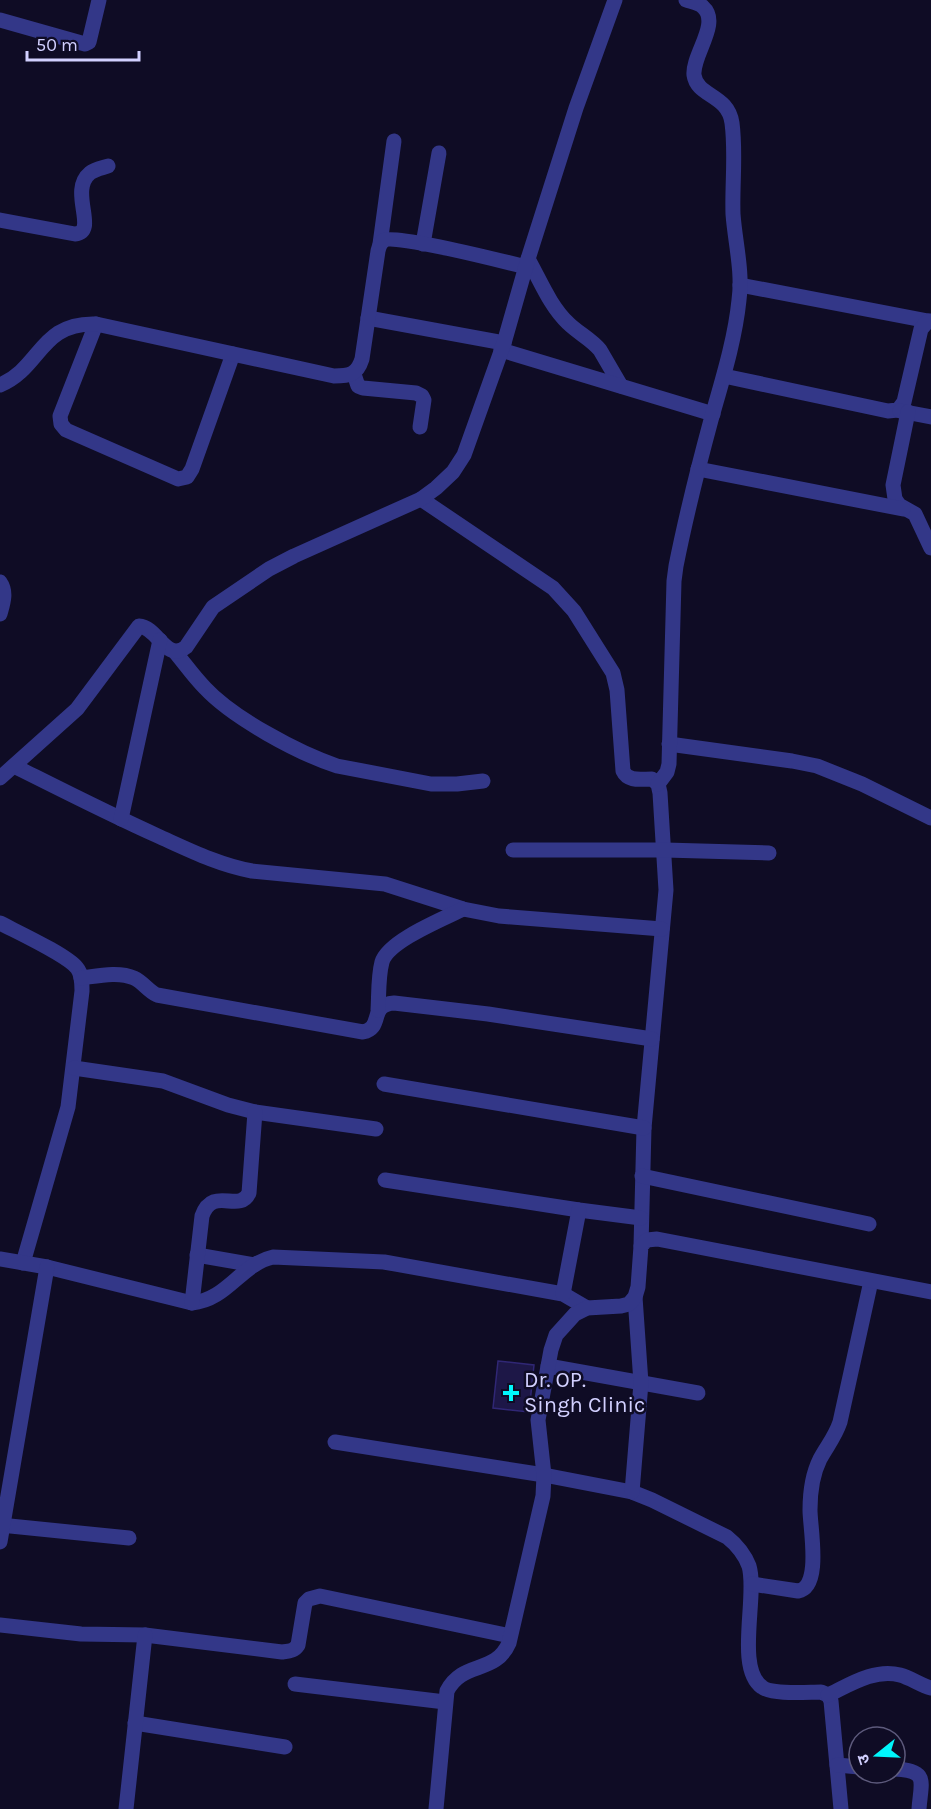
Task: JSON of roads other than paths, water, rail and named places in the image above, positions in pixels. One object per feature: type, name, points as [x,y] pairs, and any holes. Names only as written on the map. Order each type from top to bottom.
[{"type":"street","points":[[0,20],[85,44],[92,36],[99,0]]},
{"type":"street","points":[[0,778],[77,709],[139,626],[145,626],[150,630],[169,650],[181,651],[213,607],[269,569],[421,499],[453,472],[464,455],[502,346],[576,108],[615,0]]},
{"type":"street","points":[[632,1492],[641,1383],[635,1297],[641,1246],[644,1128],[666,890],[665,850],[658,784],[667,772],[674,581],[677,558],[698,469],[724,376],[738,310],[740,285],[733,217],[732,125],[728,109],[723,103],[702,90],[696,82],[695,65],[710,23],[708,13],[702,6],[686,0]]},
{"type":"street","points":[[0,385],[22,371],[44,344],[55,335],[76,325],[96,324],[334,376],[354,374],[362,359],[394,141]]},
{"type":"street","points":[[423,244],[439,153]]},
{"type":"street","points":[[0,220],[81,234],[85,224],[81,187],[90,173],[108,166]]},
{"type":"street","points":[[380,244],[392,238],[527,263],[559,313],[576,331],[600,350],[621,386]]},
{"type":"street","points":[[740,285],[929,321]]},
{"type":"street","points":[[368,318],[502,346],[713,414]]},
{"type":"street","points":[[903,509],[895,499],[893,485],[904,402],[921,329],[929,321]]},
{"type":"street","points":[[96,324],[60,416],[61,424],[66,430],[178,479],[187,477],[192,469],[233,354]]},
{"type":"street","points":[[354,374],[358,386],[363,388],[416,393],[422,396],[424,400],[420,427]]},
{"type":"street","points":[[724,376],[888,411],[903,411],[931,417]]},
{"type":"street","points":[[698,469],[903,509],[915,514],[931,548]]},
{"type":"street","points":[[421,499],[553,588],[574,610],[613,673],[617,690],[625,776],[632,779],[652,779],[658,784]]},
{"type":"street","points":[[0,582],[4,595],[0,614]]},
{"type":"street","points":[[121,819],[160,640]]},
{"type":"street","points":[[175,652],[204,687],[226,707],[275,737],[322,761],[431,784],[483,781]]},
{"type":"street","points":[[669,744],[817,766],[862,784],[931,818]]},
{"type":"street","points":[[14,766],[121,819],[215,862],[234,868],[386,884],[463,909],[499,916],[662,929]]},
{"type":"street","points":[[513,850],[769,853]]},
{"type":"street","points":[[81,978],[125,975],[133,977],[150,992],[157,994],[363,1032],[369,1031],[373,1028],[378,1010],[382,963],[386,953],[399,942],[463,909]]},
{"type":"street","points":[[0,923],[78,968],[82,991],[74,1068],[64,1124],[23,1263]]},
{"type":"street","points":[[378,1010],[388,1004],[429,1007],[652,1039]]},
{"type":"street","points":[[74,1068],[163,1081],[228,1106],[255,1112],[376,1129]]},
{"type":"street","points":[[384,1084],[644,1128]]},
{"type":"street","points":[[192,1303],[204,1208],[218,1200],[241,1201],[246,1199],[249,1193],[255,1112]]},
{"type":"street","points":[[642,1176],[868,1224]]},
{"type":"street","points":[[386,1180],[641,1218]]},
{"type":"street","points":[[563,1294],[579,1210]]},
{"type":"street","points":[[641,1246],[647,1240],[657,1239],[931,1292]]},
{"type":"street","points":[[197,1255],[254,1265]]},
{"type":"street","points":[[0,1259],[47,1267],[192,1303],[204,1302],[217,1296],[254,1265],[273,1257],[384,1262],[563,1294],[587,1308]]},
{"type":"street","points":[[0,1542],[47,1267]]},
{"type":"street","points":[[752,1584],[798,1591],[808,1586],[813,1562],[810,1511],[813,1480],[820,1458],[834,1439],[840,1422],[871,1281]]},
{"type":"street","points":[[436,1809],[447,1691],[460,1674],[496,1661],[504,1654],[510,1636],[543,1496],[544,1475],[538,1420],[556,1335],[575,1314],[587,1308],[621,1306],[629,1304],[635,1297]]},
{"type":"street","points":[[548,1366],[698,1393]]},
{"type":"street","points":[[335,1442],[544,1475],[632,1492],[727,1537],[737,1545],[750,1568],[752,1584],[748,1642],[756,1681],[763,1688],[772,1691],[821,1692],[828,1695],[831,1701],[841,1809]]},
{"type":"street","points":[[1,1526],[129,1538]]},
{"type":"street","points":[[0,1625],[81,1634],[145,1635],[290,1652],[298,1645],[305,1603],[309,1599],[320,1596],[510,1636]]},
{"type":"street","points":[[126,1809],[145,1635]]},
{"type":"street","points":[[828,1695],[867,1677],[889,1673],[900,1675],[931,1688]]},
{"type":"street","points":[[295,1684],[445,1702]]},
{"type":"street","points":[[135,1723],[285,1747]]},
{"type":"street","points":[[837,1765],[847,1766]]},
{"type":"street","points":[[907,1771],[916,1772],[921,1782],[919,1809]]},
{"type":"place","name":"Dr. OP. Singh Clinic","points":[[511,1393]]}]
